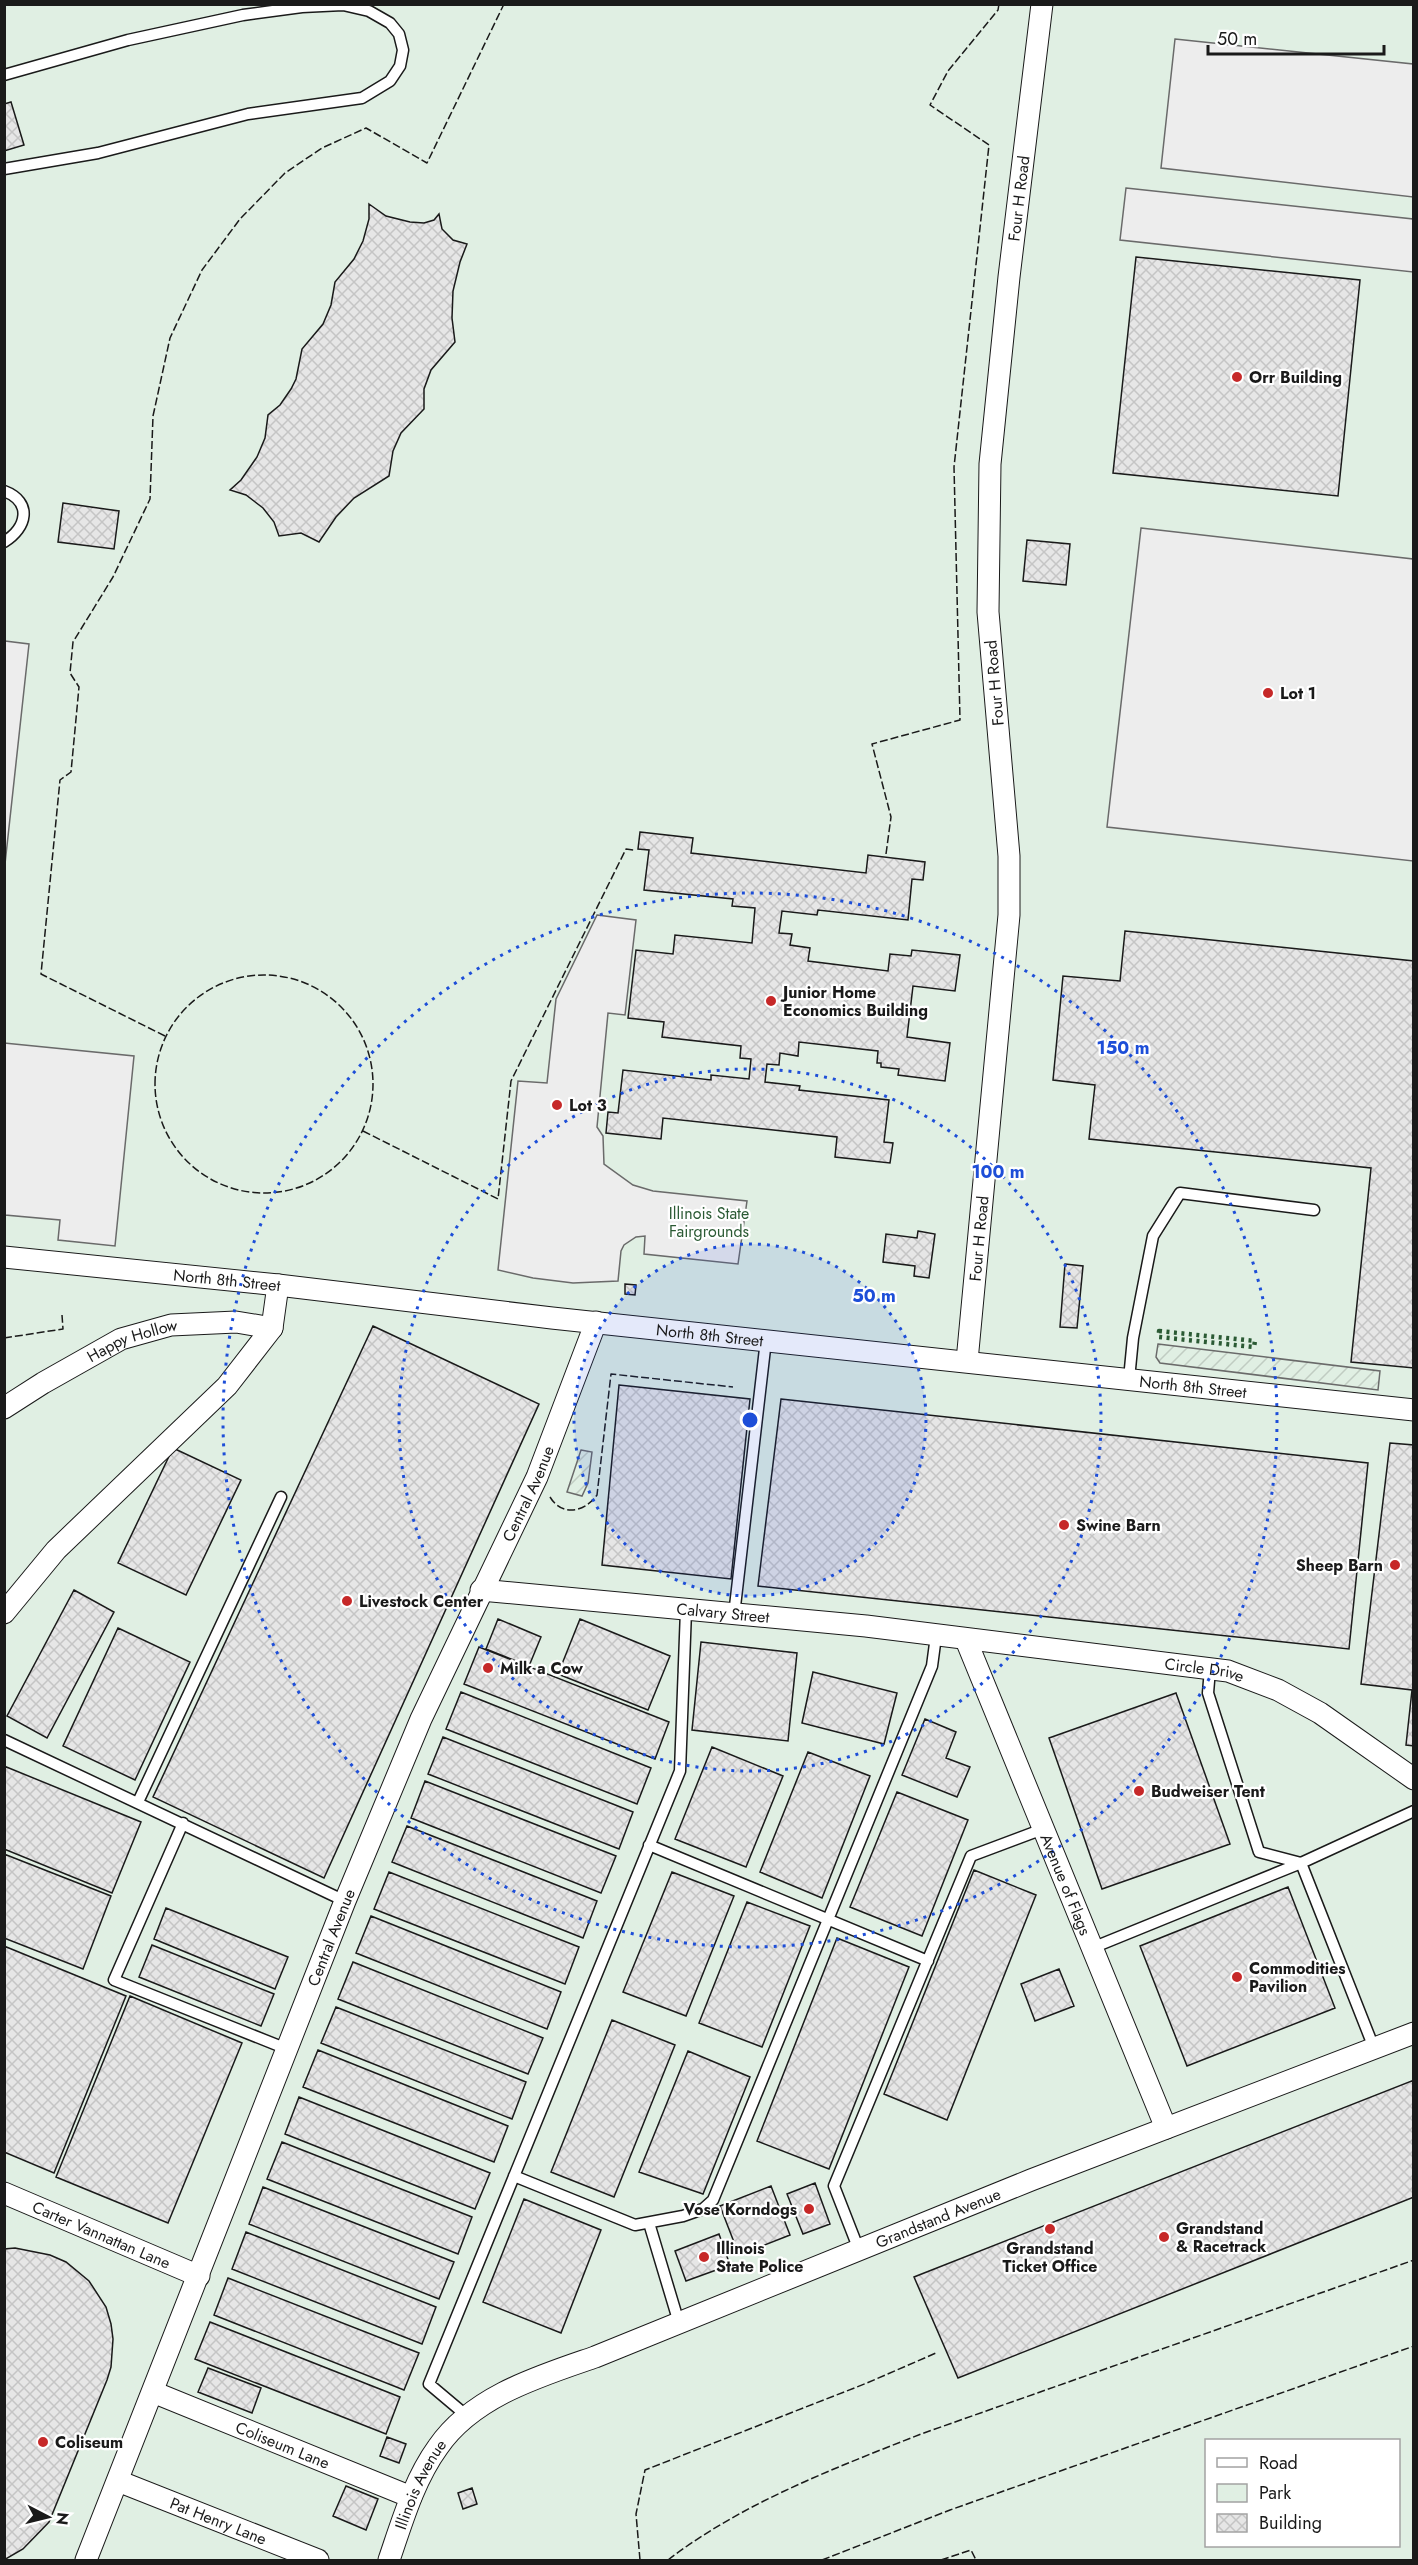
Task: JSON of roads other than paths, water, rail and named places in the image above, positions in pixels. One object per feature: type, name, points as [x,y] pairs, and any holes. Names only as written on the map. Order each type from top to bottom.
[{"type":"street","name":"Four H Road","points":[[967,1361],[990,1097],[1008,942],[1009,904],[1009,856],[988,612],[990,464],[1009,277],[1042,4]]},
{"type":"street","name":"North 8th Street","points":[[4,1257],[1413,1410]]},
{"type":"street","points":[[4,1613],[56,1550],[227,1386],[272,1328],[278,1285]]},
{"type":"street","name":"Happy Hollow","points":[[4,1408],[121,1339],[171,1325],[236,1322],[272,1328]]},
{"type":"street","name":"Central Avenue","points":[[86,2560],[345,1901],[420,1719],[537,1477],[596,1322]]},
{"type":"street","name":"Calvary Street","points":[[481,1590],[866,1626],[966,1640]]},
{"type":"street","name":"Circle Drive","points":[[966,1640],[1228,1671],[1278,1690],[1320,1713],[1413,1779]]},
{"type":"street","name":"Avenue of Flags","points":[[966,1640],[1166,2128]]},
{"type":"street","name":"Grandstand Avenue","points":[[467,2416],[502,2394],[540,2376],[595,2357],[1166,2128],[1413,2032]]},
{"type":"street","name":"Carter Vannattan Lane","points":[[4,2193],[198,2276]]},
{"type":"street","name":"Coliseum Lane","points":[[153,2392],[411,2497]]},
{"type":"street","name":"Illinois Avenue","points":[[389,2560],[411,2497],[438,2446],[467,2416]]},
{"type":"street","name":"Pat Henry Lane","points":[[118,2481],[318,2560]]},
{"type":"lane","points":[[4,75],[128,40],[243,15],[343,5],[369,11],[390,23],[399,34],[403,50],[400,66],[390,81],[362,98],[248,114],[98,153],[4,169]]},
{"type":"lane","points":[[4,491],[17,497],[24,506],[24,519],[16,532],[4,542]]},
{"type":"lane","points":[[1129,1379],[1133,1338],[1153,1236],[1180,1193],[1314,1210]]},
{"type":"lane","points":[[734,1615],[766,1340]]},
{"type":"lane","points":[[138,1802],[281,1497]]},
{"type":"lane","points":[[467,2416],[429,2384],[680,1771],[686,1610]]},
{"type":"lane","points":[[514,2176],[635,2225],[683,2216],[703,2209],[712,2200],[932,1666],[936,1636]]},
{"type":"lane","points":[[1210,1669],[1208,1693],[1259,1852],[1301,1863]]},
{"type":"lane","points":[[4,1740],[345,1901]]},
{"type":"lane","points":[[1092,1948],[1301,1863],[1413,1811]]},
{"type":"lane","points":[[183,1823],[114,1980],[286,2049]]},
{"type":"lane","points":[[859,2250],[834,2186],[971,1856],[1043,1829]]},
{"type":"lane","points":[[649,1845],[927,1961]]},
{"type":"lane","points":[[1301,1863],[1374,2048]]},
{"type":"lane","points":[[649,2223],[679,2323]]},
{"type":"place","name":"Orr Building","points":[[1237,377]]},
{"type":"place","name":"Lot 1","points":[[1268,693]]},
{"type":"place","name":"Junior Home Economics Building","points":[[771,1001]]},
{"type":"place","name":"Lot 3","points":[[557,1105]]},
{"type":"place","name":"Swine Barn","points":[[1064,1525]]},
{"type":"place","name":"Sheep Barn","points":[[1395,1565]]},
{"type":"place","name":"Livestock Center","points":[[347,1601]]},
{"type":"place","name":"Milk a Cow","points":[[488,1668]]},
{"type":"place","name":"Budweiser Tent","points":[[1139,1791]]},
{"type":"place","name":"Commodities Pavilion","points":[[1237,1977]]},
{"type":"place","name":"Vose Korndogs","points":[[809,2209]]},
{"type":"place","name":"Grandstand Ticket Office","points":[[1050,2229]]},
{"type":"place","name":"Grandstand & Racetrack","points":[[1164,2237]]},
{"type":"place","name":"Illinois State Police","points":[[704,2257]]},
{"type":"place","name":"Coliseum","points":[[43,2442]]},
{"type":"park label","name":"Illinois State Fairgrounds","points":[[709,1222]]}]
